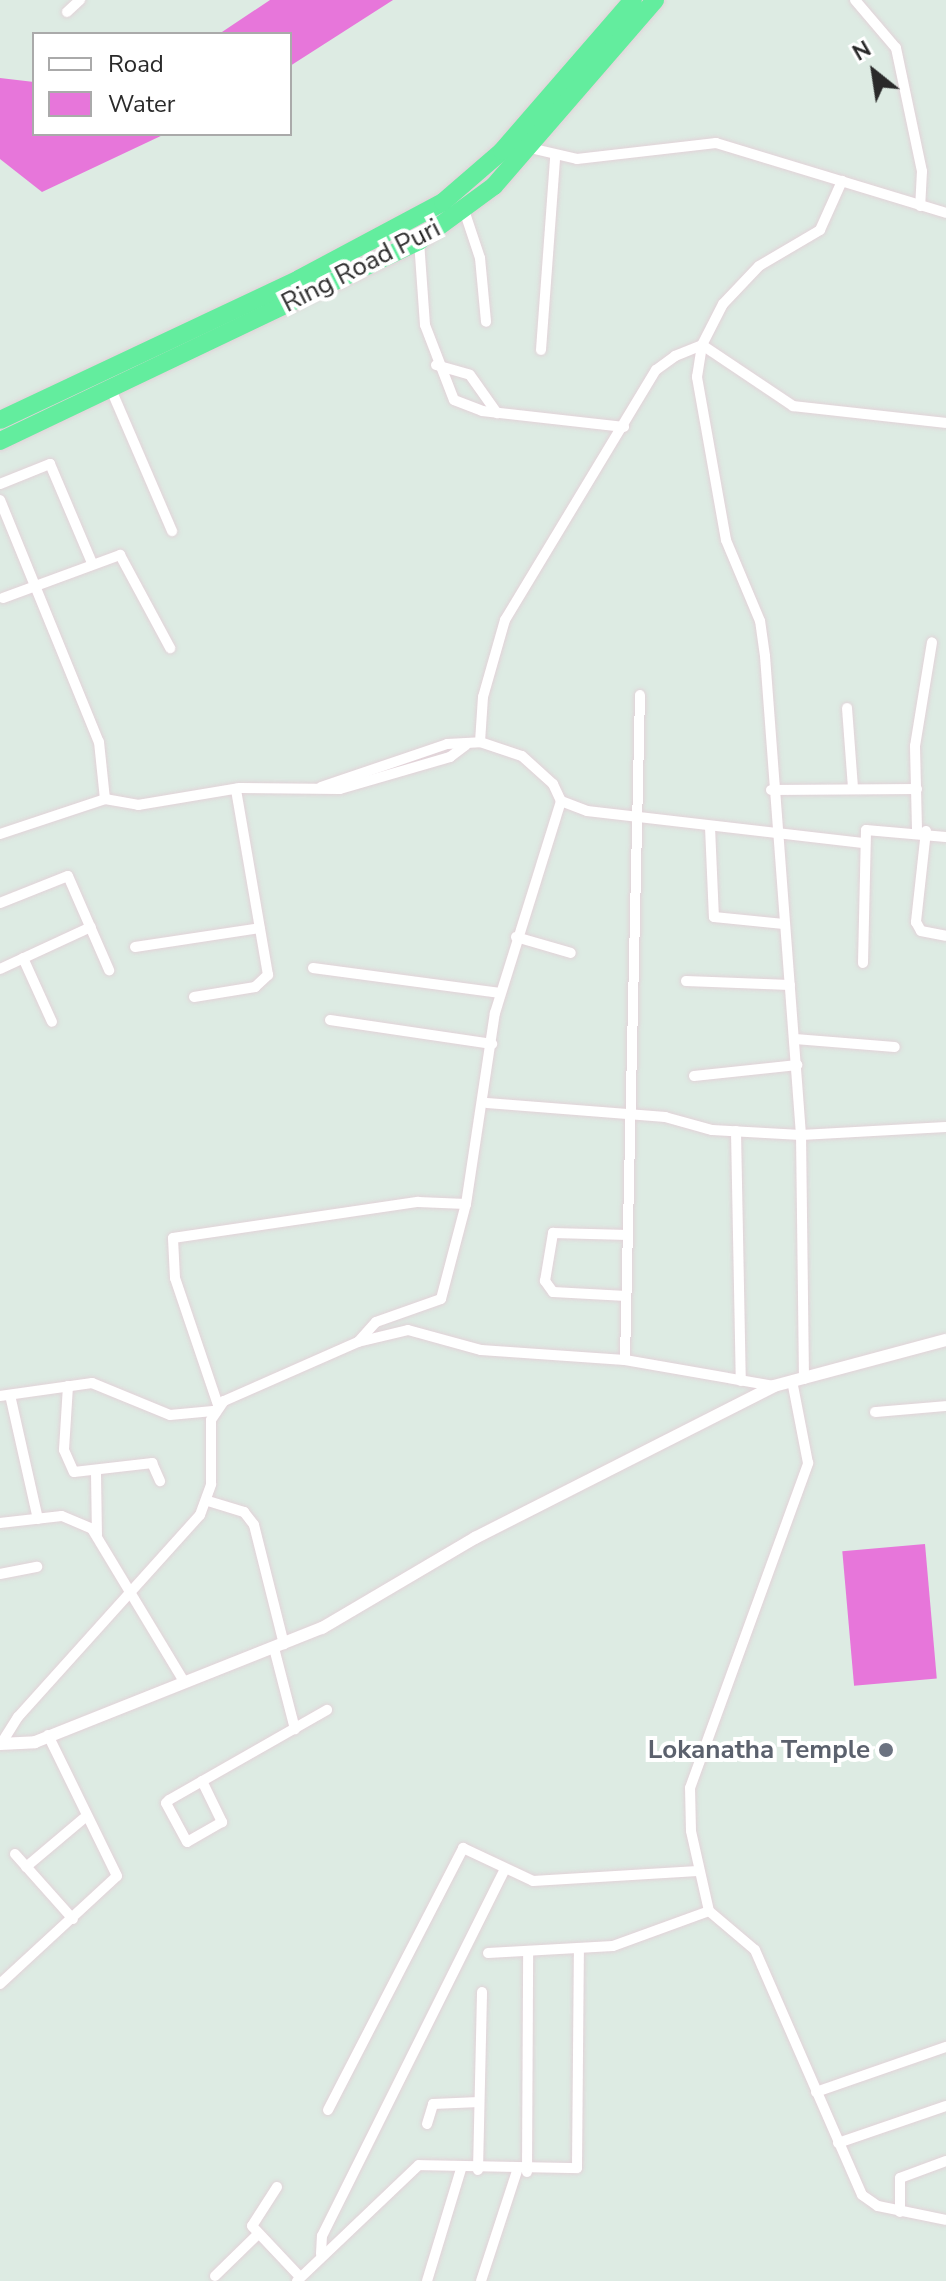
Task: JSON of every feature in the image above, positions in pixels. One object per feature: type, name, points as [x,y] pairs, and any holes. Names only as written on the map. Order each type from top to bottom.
[{"type":"highway","name":"Ring Road Puri","points":[[0,420],[299,279],[443,202],[513,140],[633,0]]},
{"type":"highway","name":"Ring Road Puri","points":[[0,441],[419,241],[464,210],[530,148],[655,0]]},
{"type":"street","points":[[67,12],[80,0]]},
{"type":"street","points":[[855,0],[896,48],[922,171],[920,206]]},
{"type":"street","points":[[530,148],[555,158],[716,143],[946,213]]},
{"type":"street","points":[[541,350],[555,158]]},
{"type":"street","points":[[842,181],[831,217],[742,280],[702,345],[697,377],[722,523],[760,621],[771,790],[801,1135],[798,1380],[808,1463],[690,1788],[698,1871],[709,1911],[755,1950],[838,2143],[868,2202],[900,2212],[946,2220]]},
{"type":"street","points":[[464,210],[480,258],[486,322]]},
{"type":"street","points":[[419,241],[423,313],[436,365],[454,400],[497,413],[624,427]]},
{"type":"street","points":[[702,345],[793,406],[946,423]]},
{"type":"street","points":[[480,742],[483,697],[505,620],[656,370],[702,345]]},
{"type":"street","points":[[436,365],[470,375],[497,413]]},
{"type":"street","points":[[110,387],[172,531]]},
{"type":"street","points":[[0,484],[50,464],[92,563]]},
{"type":"street","points":[[0,500],[99,742],[105,799]]},
{"type":"street","points":[[3,598],[92,563],[125,559],[170,648]]},
{"type":"street","points":[[932,642],[915,746],[921,830],[916,922],[921,931],[946,936]]},
{"type":"street","points":[[625,1360],[640,695]]},
{"type":"street","points":[[847,708],[853,787]]},
{"type":"street","points":[[0,834],[105,799],[138,805],[236,789],[340,789],[450,757],[466,745],[480,742],[522,756],[561,801],[637,820],[775,831],[865,843]]},
{"type":"street","points":[[771,790],[853,787],[917,789]]},
{"type":"street","points":[[194,997],[266,981],[236,789]]},
{"type":"street","points":[[358,1342],[376,1322],[441,1299],[466,1204],[487,1103],[500,993],[516,937],[548,860],[561,801]]},
{"type":"street","points":[[710,827],[714,917],[784,924]]},
{"type":"street","points":[[863,963],[865,843],[869,827],[921,830],[946,837]]},
{"type":"street","points":[[0,903],[68,876],[109,970]]},
{"type":"street","points":[[0,969],[91,927]]},
{"type":"street","points":[[135,947],[260,928]]},
{"type":"street","points":[[516,937],[571,953]]},
{"type":"street","points":[[23,958],[52,1022]]},
{"type":"street","points":[[313,968],[500,993]]},
{"type":"street","points":[[686,981],[790,985]]},
{"type":"street","points":[[330,1020],[492,1044]]},
{"type":"street","points":[[795,1039],[895,1047]]},
{"type":"street","points":[[694,1076],[797,1065]]},
{"type":"street","points":[[487,1103],[736,1131],[801,1135],[946,1127]]},
{"type":"street","points":[[736,1131],[741,1381]]},
{"type":"street","points":[[1,1744],[18,1717],[133,1593],[208,1501],[216,1408],[173,1272],[177,1234],[418,1202],[466,1204]]},
{"type":"street","points":[[626,1296],[553,1292],[545,1281],[553,1233],[628,1235]]},
{"type":"street","points":[[38,1519],[5,1396],[68,1386],[106,1385],[170,1415],[216,1408],[358,1342],[408,1330],[481,1350],[625,1360],[774,1386]]},
{"type":"street","points":[[1,1744],[48,1735],[183,1680],[279,1646],[774,1386],[946,1340]]},
{"type":"street","points":[[68,1386],[64,1450],[74,1472],[96,1473],[152,1463],[160,1481]]},
{"type":"street","points":[[875,1412],[946,1406]]},
{"type":"street","points":[[96,1473],[97,1535]]},
{"type":"street","points":[[208,1501],[244,1512],[254,1525],[295,1729]]},
{"type":"street","points":[[0,1523],[38,1519],[79,1520],[97,1535],[183,1680]]},
{"type":"street","points":[[0,1574],[37,1567]]},
{"type":"street","points":[[202,1781],[222,1822],[187,1842],[164,1806],[202,1781],[327,1710]]},
{"type":"street","points":[[0,1984],[117,1876],[83,1819],[48,1735]]},
{"type":"street","points":[[26,1867],[83,1819]]},
{"type":"street","points":[[328,2110],[461,1851],[471,1847],[505,1869],[533,1881],[698,1871]]},
{"type":"street","points":[[15,1854],[73,1919]]},
{"type":"street","points":[[321,2254],[322,2236],[455,1957],[505,1869]]},
{"type":"street","points":[[488,1953],[579,1951],[709,1911]]},
{"type":"street","points":[[277,2187],[252,2217],[258,2234],[299,2279],[321,2254],[413,2168],[569,2173],[578,2163],[579,1951]]},
{"type":"street","points":[[481,2281],[522,2172],[528,1953]]},
{"type":"street","points":[[478,2170],[482,1992]]},
{"type":"street","points":[[816,2092],[946,2047]]},
{"type":"street","points":[[427,2124],[433,2104],[479,2102]]},
{"type":"street","points":[[838,2143],[946,2106]]},
{"type":"street","points":[[900,2212],[900,2178],[946,2161]]},
{"type":"street","points":[[427,2281],[461,2169]]},
{"type":"street","points":[[215,2276],[258,2234]]},
{"type":"water","points":[[270,0],[393,0],[292,65],[292,32],[222,32]]},
{"type":"water","points":[[0,78],[32,82],[32,136],[161,136],[42,192],[0,159]]},
{"type":"water","points":[[925,1544],[937,1678],[854,1686],[842,1551]]},
{"type":"place","name":"Lokanatha Temple","points":[[886,1750]]}]
